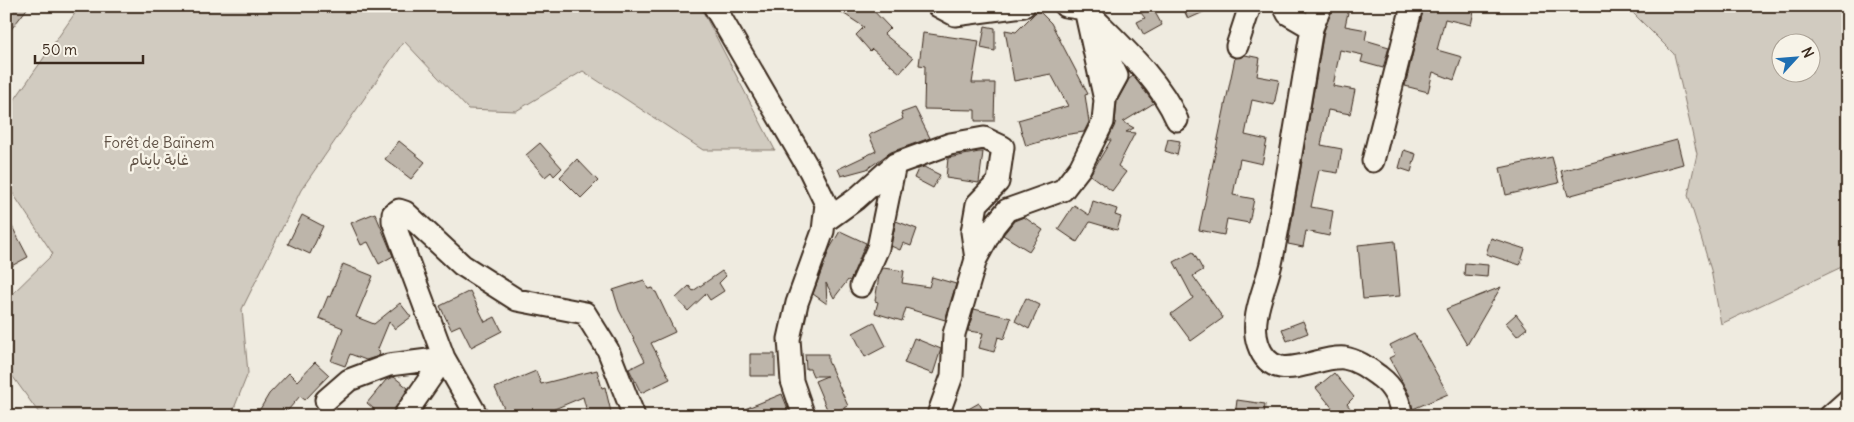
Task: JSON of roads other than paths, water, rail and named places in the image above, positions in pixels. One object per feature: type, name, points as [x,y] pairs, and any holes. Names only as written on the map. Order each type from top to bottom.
[{"type":"street","points":[[714,6],[810,171],[826,204],[820,240],[797,303],[790,339],[792,382],[804,416]]},
{"type":"street","points":[[938,6],[955,15],[1024,6]]},
{"type":"street","points":[[1237,46],[1250,6]]},
{"type":"street","points":[[1284,6],[1288,14],[1312,28]]},
{"type":"street","points":[[1321,6],[1312,28],[1272,262],[1257,315],[1256,335],[1258,345],[1268,361],[1285,368],[1298,368],[1333,358],[1344,358],[1364,365],[1392,388],[1398,399],[1401,416]]},
{"type":"street","points":[[1373,161],[1412,6]]},
{"type":"street","points":[[942,416],[939,412],[952,376],[954,334],[976,259],[994,226],[1007,210],[1063,190],[1080,168],[1103,122],[1105,98],[1117,76],[1075,8]]},
{"type":"street","points":[[1075,8],[1138,64],[1172,108],[1177,120]]},
{"type":"street","points":[[824,222],[856,199],[895,164],[950,144],[984,138],[1003,147],[998,182],[977,204],[972,232],[976,259]]},
{"type":"street","points":[[862,286],[878,248],[895,164]]},
{"type":"street","points":[[477,416],[444,358],[393,221],[393,214],[399,210],[405,212],[462,265],[517,300],[585,313],[608,350],[634,416]]},
{"type":"street","points":[[326,400],[349,380],[389,365],[444,358]]},
{"type":"street","points":[[404,416],[444,358]]},
{"type":"street","points":[[1830,416],[1848,400]]},
{"type":"park label","name":"Forêt de Baïnem غابة باينام","points":[[159,152]]}]
